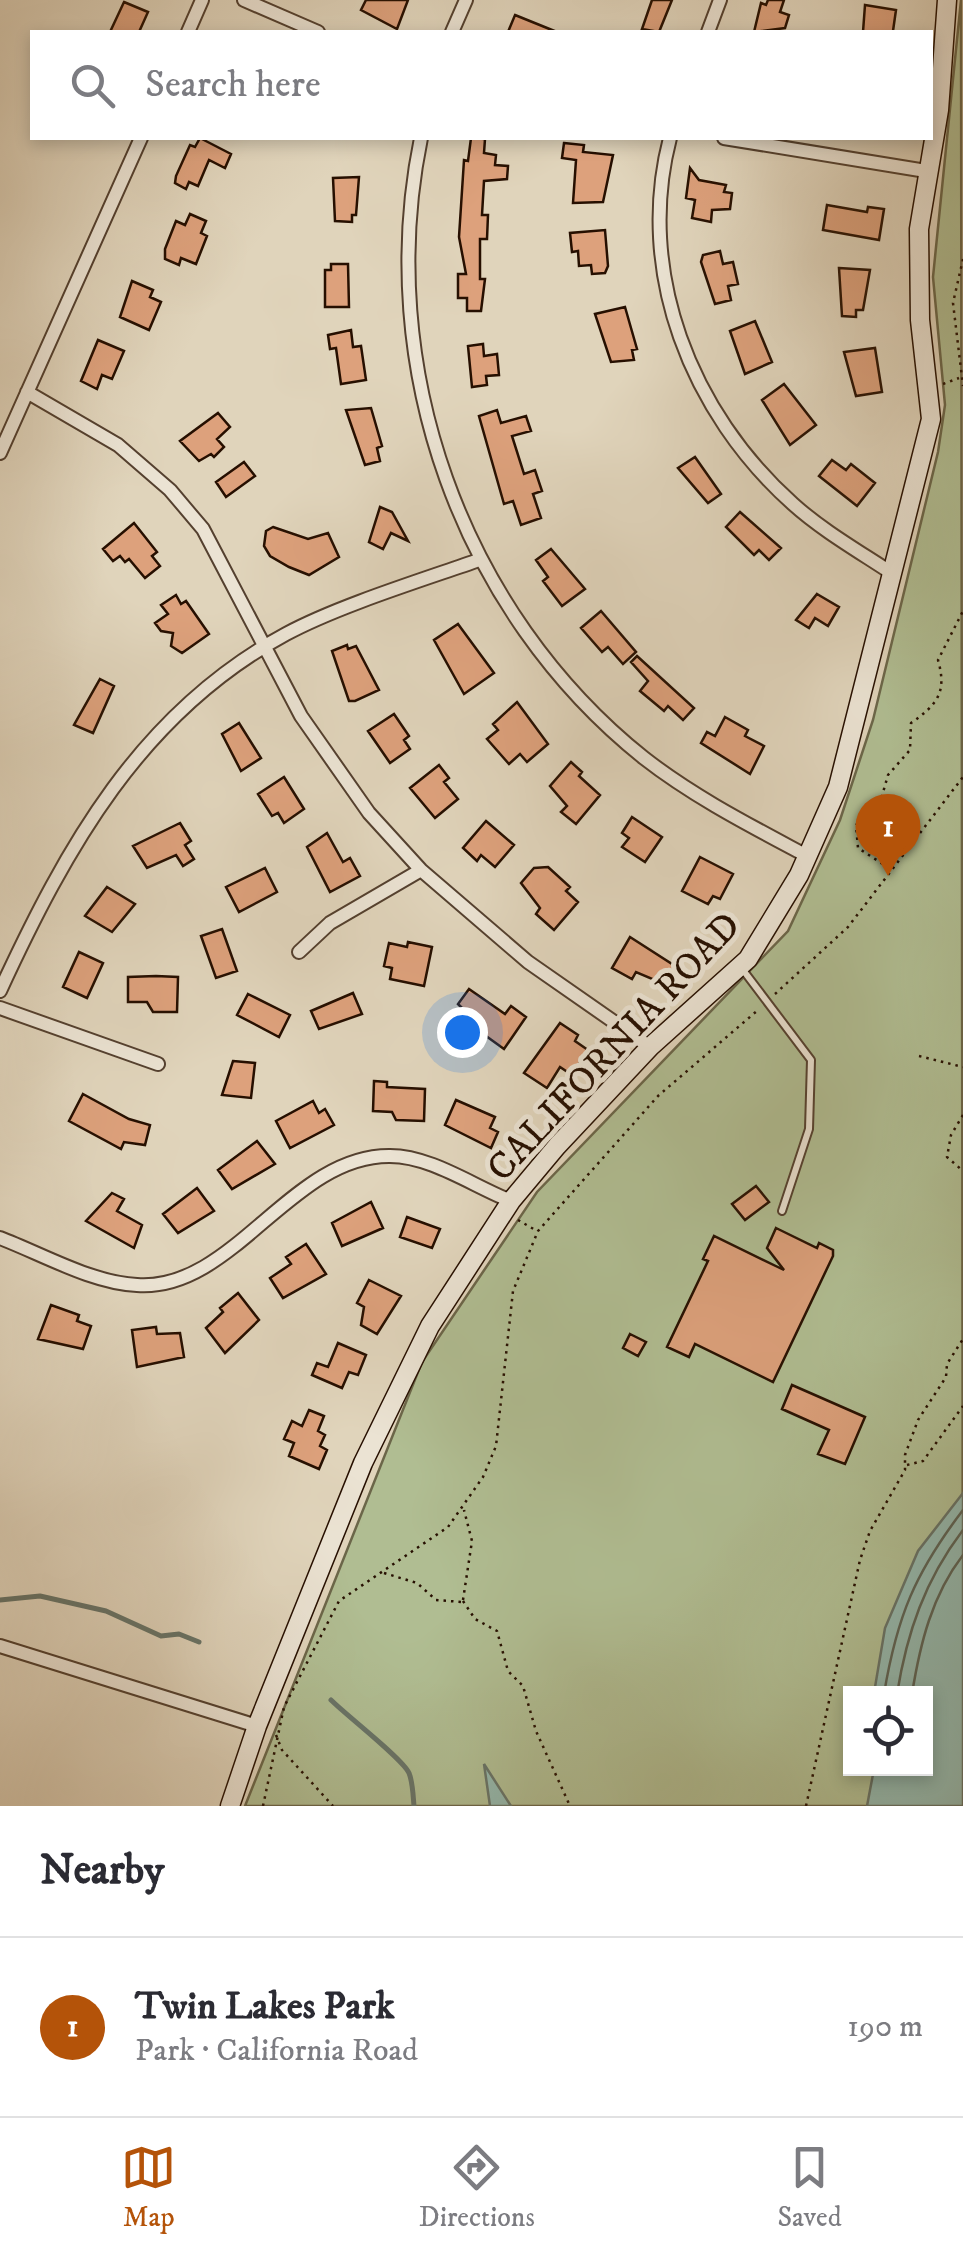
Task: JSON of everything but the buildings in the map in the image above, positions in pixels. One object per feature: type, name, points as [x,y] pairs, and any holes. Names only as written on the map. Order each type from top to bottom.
[{"type":"main road","name":"CALIFORNIA ROAD","points":[[933,139],[948,0]]},
{"type":"main road","name":"CALIFORNIA ROAD","points":[[230,1806],[257,1726],[392,1399],[430,1326],[507,1206],[650,1047],[741,967],[778,914],[838,787],[856,731],[931,419],[918,265],[933,140]]},
{"type":"street","points":[[189,30],[202,0]]},
{"type":"street","points":[[244,0],[313,30]]},
{"type":"street","points":[[453,30],[466,0]]},
{"type":"street","points":[[709,30],[720,0]]},
{"type":"street","points":[[0,453],[140,140]]},
{"type":"street","points":[[421,140],[409,217],[413,341],[432,436],[479,560],[542,653],[619,736],[684,787],[807,856]]},
{"type":"street","points":[[670,140],[660,198],[660,264],[671,315],[689,360],[734,438],[761,471],[794,504],[894,574]]},
{"type":"street","points":[[736,140],[926,172]]},
{"type":"street","points":[[27,392],[118,444],[170,490],[218,551],[278,678],[334,767],[421,870],[528,962],[650,1047]]},
{"type":"street","points":[[0,991],[54,877],[103,798],[192,704],[288,633],[479,560]]},
{"type":"street","points":[[299,952],[330,923],[421,870]]},
{"type":"street","points":[[0,1008],[158,1064]]},
{"type":"street","points":[[0,1238],[120,1282],[156,1284],[198,1270],[316,1180],[354,1161],[390,1156],[414,1160],[507,1206]]},
{"type":"street","points":[[0,1646],[257,1726]]},
{"type":"lane","points":[[741,967],[811,1060],[809,1129],[782,1211]]},
{"type":"path","points":[[963,259],[952,303],[963,386]]},
{"type":"path","points":[[890,868],[858,848],[856,825],[882,796],[888,774],[910,750],[911,723],[940,697],[944,684],[938,660],[963,610]]},
{"type":"path","points":[[263,1806],[284,1708],[339,1601],[384,1573],[401,1555],[448,1527],[464,1510],[496,1446],[514,1290],[538,1231],[658,1096],[848,927],[963,777]]},
{"type":"path","points":[[919,1056],[963,1067]]},
{"type":"path","points":[[963,1115],[947,1148],[947,1157],[963,1172]]},
{"type":"path","points":[[507,1206],[538,1231]]},
{"type":"path","points":[[806,1806],[860,1560],[870,1531],[906,1466],[905,1455],[918,1420],[946,1377],[948,1364],[963,1339]]},
{"type":"path","points":[[906,1466],[923,1460],[963,1406]]},
{"type":"path","points":[[464,1510],[472,1541],[463,1601],[497,1631],[508,1671],[522,1686],[536,1731],[570,1806]]},
{"type":"path","points":[[384,1573],[417,1583],[436,1600],[463,1601]]},
{"type":"path","points":[[276,1734],[282,1750],[333,1806]]},
{"type":"green space","points":[[961,0],[963,1806],[245,1806],[422,1362],[537,1192],[788,931],[840,820],[873,720],[938,452],[945,405],[933,277]]},
{"type":"water","points":[[963,1493],[963,1806],[867,1806],[873,1776],[933,1776],[933,1686],[875,1686],[885,1628],[918,1551]]},
{"type":"water","points":[[484,1764],[511,1806],[490,1806]]},
{"type":"waterway","points":[[0,1600],[40,1596],[106,1611],[161,1636],[179,1634],[199,1642]]},
{"type":"waterway","points":[[331,1700],[405,1766],[414,1806]]},
{"type":"place","name":"Twin Lakes Park","points":[[888,876]]}]
